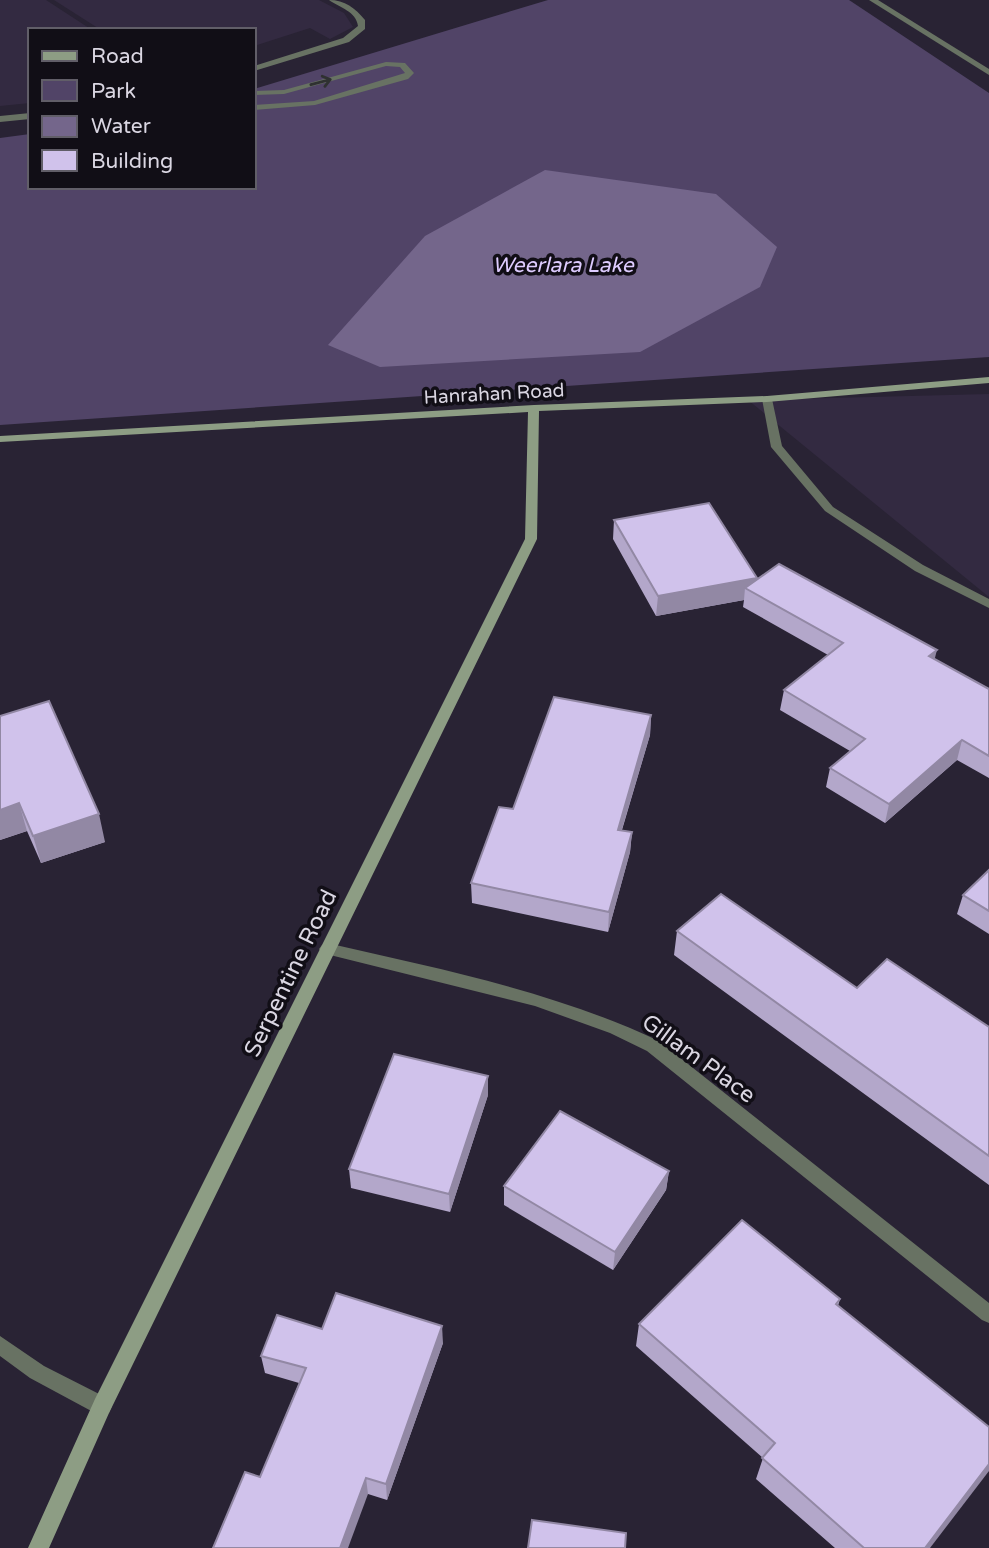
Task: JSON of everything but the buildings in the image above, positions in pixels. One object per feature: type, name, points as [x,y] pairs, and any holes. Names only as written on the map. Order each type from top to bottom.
[{"type":"street","points":[[256,68],[346,40],[362,27],[361,20],[352,10],[333,0]]},
{"type":"street","points":[[873,0],[989,73]]},
{"type":"street","points":[[256,93],[284,92],[386,64],[402,65],[410,73],[405,78],[315,103],[256,108]]},
{"type":"street","points":[[0,119],[28,116]]},
{"type":"street","name":"Hanrahan Road","points":[[0,439],[534,408],[767,399],[989,380]]},
{"type":"street","points":[[767,399],[777,447],[830,509],[919,568],[989,604]]},
{"type":"street","name":"Serpentine Road","points":[[38,1548],[102,1406],[531,539],[534,408]]},
{"type":"street","name":"Gillam Place","points":[[327,949],[575,1010],[615,1026],[653,1046],[989,1314]]},
{"type":"street","points":[[0,1345],[37,1372],[102,1406]]},
{"type":"shaded area","points":[[0,0],[46,0],[89,28],[28,28],[28,103],[0,106]]},
{"type":"shaded area","points":[[54,0],[319,0],[344,13],[353,27],[330,39],[310,28],[256,45],[256,28],[98,28]]},
{"type":"shaded area","points":[[989,394],[989,597],[748,400]]},
{"type":"green space","points":[[548,0],[849,0],[989,93],[989,357],[0,425],[0,138],[28,134],[28,189],[256,189],[256,88]]},
{"type":"water","name":"Weerlara Lake","points":[[545,170],[716,194],[777,247],[760,287],[640,352],[380,367],[328,345],[425,236]]}]
